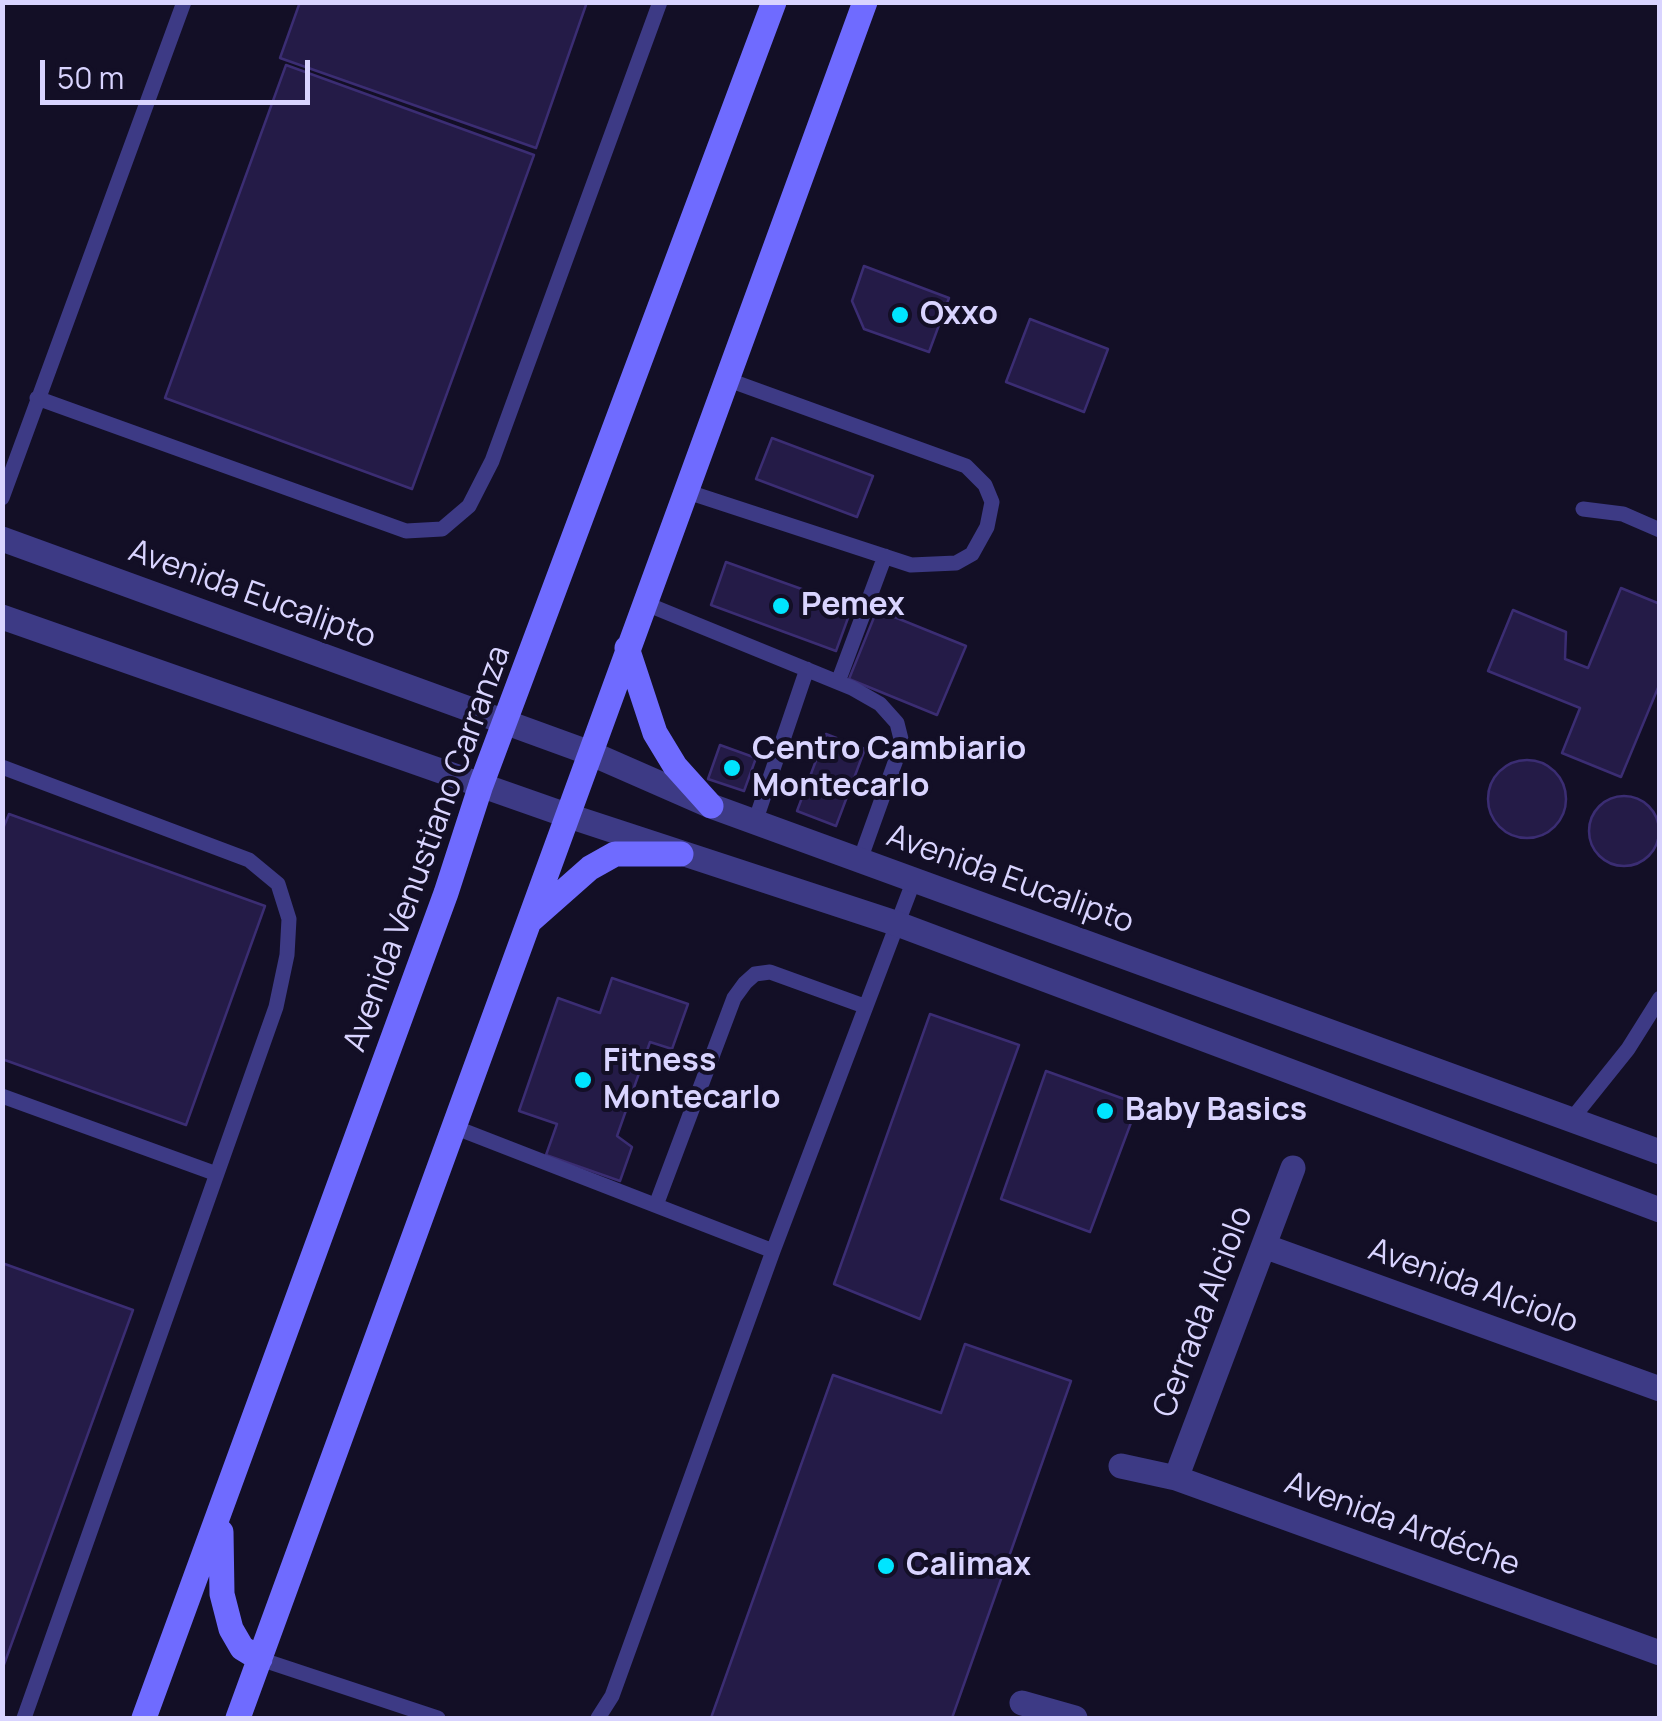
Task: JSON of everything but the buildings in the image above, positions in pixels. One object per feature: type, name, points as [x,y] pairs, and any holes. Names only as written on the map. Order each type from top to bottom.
[{"type":"main road","name":"Avenida Venustiano Carranza","points":[[144,1718],[446,893],[481,785],[774,2]]},
{"type":"main road","points":[[238,1718],[865,2]]},
{"type":"main road","points":[[628,648],[655,733],[675,766],[710,806]]},
{"type":"main road","points":[[526,925],[578,878],[615,854],[681,854]]},
{"type":"main road","points":[[221,1512],[222,1594],[231,1629],[242,1648],[260,1659]]},
{"type":"street","name":"Avenida Eucalipto","points":[[2,539],[590,753],[710,806],[1660,1152]]},
{"type":"street","points":[[2,617],[566,815],[895,922],[1660,1210]]},
{"type":"street","name":"Cerrada Alciolo","points":[[1176,1478],[1293,1168]]},
{"type":"street","name":"Avenida Alciolo","points":[[1264,1246],[1660,1389]]},
{"type":"street","name":"Avenida Ardéche","points":[[1121,1466],[1176,1478],[1660,1653]]},
{"type":"street","points":[[1022,1703],[1075,1718]]},
{"type":"lane","points":[[2,498],[184,2]]},
{"type":"lane","points":[[38,398],[406,530],[442,530],[469,506],[492,460],[660,2]]},
{"type":"lane","points":[[685,491],[885,556],[934,568],[956,564],[972,554],[987,527],[992,502],[985,485],[966,466],[726,380]]},
{"type":"lane","points":[[1583,508],[1623,514],[1660,530]]},
{"type":"lane","points":[[838,682],[885,556]]},
{"type":"lane","points":[[644,604],[838,682],[880,704],[896,722],[902,743],[860,860]]},
{"type":"lane","points":[[755,822],[807,669]]},
{"type":"lane","points":[[2,766],[248,860],[278,884],[289,920],[288,955],[276,1007],[24,1718]]},
{"type":"lane","points":[[598,1718],[612,1696],[773,1251],[914,880]]},
{"type":"lane","points":[[656,1206],[734,998],[745,983],[755,974],[770,972],[864,1006]]},
{"type":"lane","points":[[1571,1120],[1628,1049],[1660,998]]},
{"type":"lane","points":[[2,1096],[214,1173]]},
{"type":"lane","points":[[454,1127],[773,1251]]},
{"type":"lane","points":[[260,1659],[438,1718]]},
{"type":"place","name":"Oxxo","points":[[900,315]]},
{"type":"place","name":"Pemex","points":[[781,606]]},
{"type":"place","name":"Centro Cambiario Montecarlo","points":[[732,768]]},
{"type":"place","name":"Fitness Montecarlo","points":[[583,1080]]},
{"type":"place","name":"Baby Basics","points":[[1105,1111]]},
{"type":"place","name":"Calimax","points":[[886,1566]]}]
